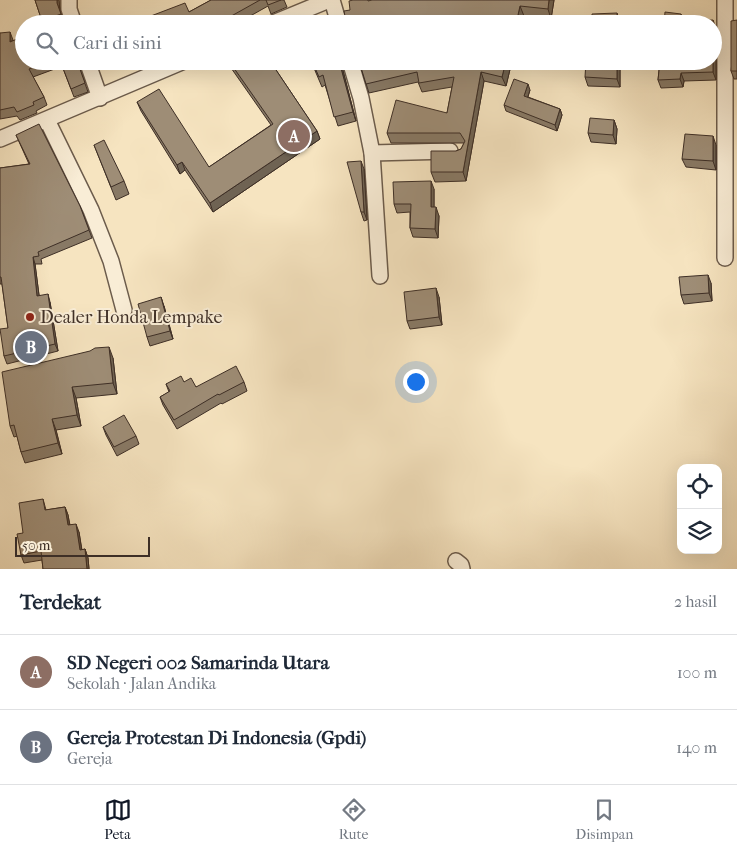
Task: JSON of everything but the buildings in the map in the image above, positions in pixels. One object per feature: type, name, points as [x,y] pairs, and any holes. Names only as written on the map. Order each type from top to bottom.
[{"type":"street","points":[[69,0],[71,15]]},
{"type":"street","points":[[293,15],[330,0],[336,15]]},
{"type":"street","points":[[725,0],[725,258]]},
{"type":"street","points":[[90,70],[100,98]]},
{"type":"street","points":[[0,139],[164,70]]},
{"type":"street","points":[[353,70],[361,98],[372,153],[380,276]]},
{"type":"street","points":[[47,120],[91,210],[111,261],[124,310]]},
{"type":"street","points":[[372,153],[460,151]]},
{"type":"place","name":"SD Negeri 002 Samarinda Utara","points":[[294,136]]},
{"type":"place","name":"Dealer Honda Lempake","points":[[30,317]]},
{"type":"place","name":"Gereja Protestan Di Indonesia (Gpdi)","points":[[31,347]]}]
